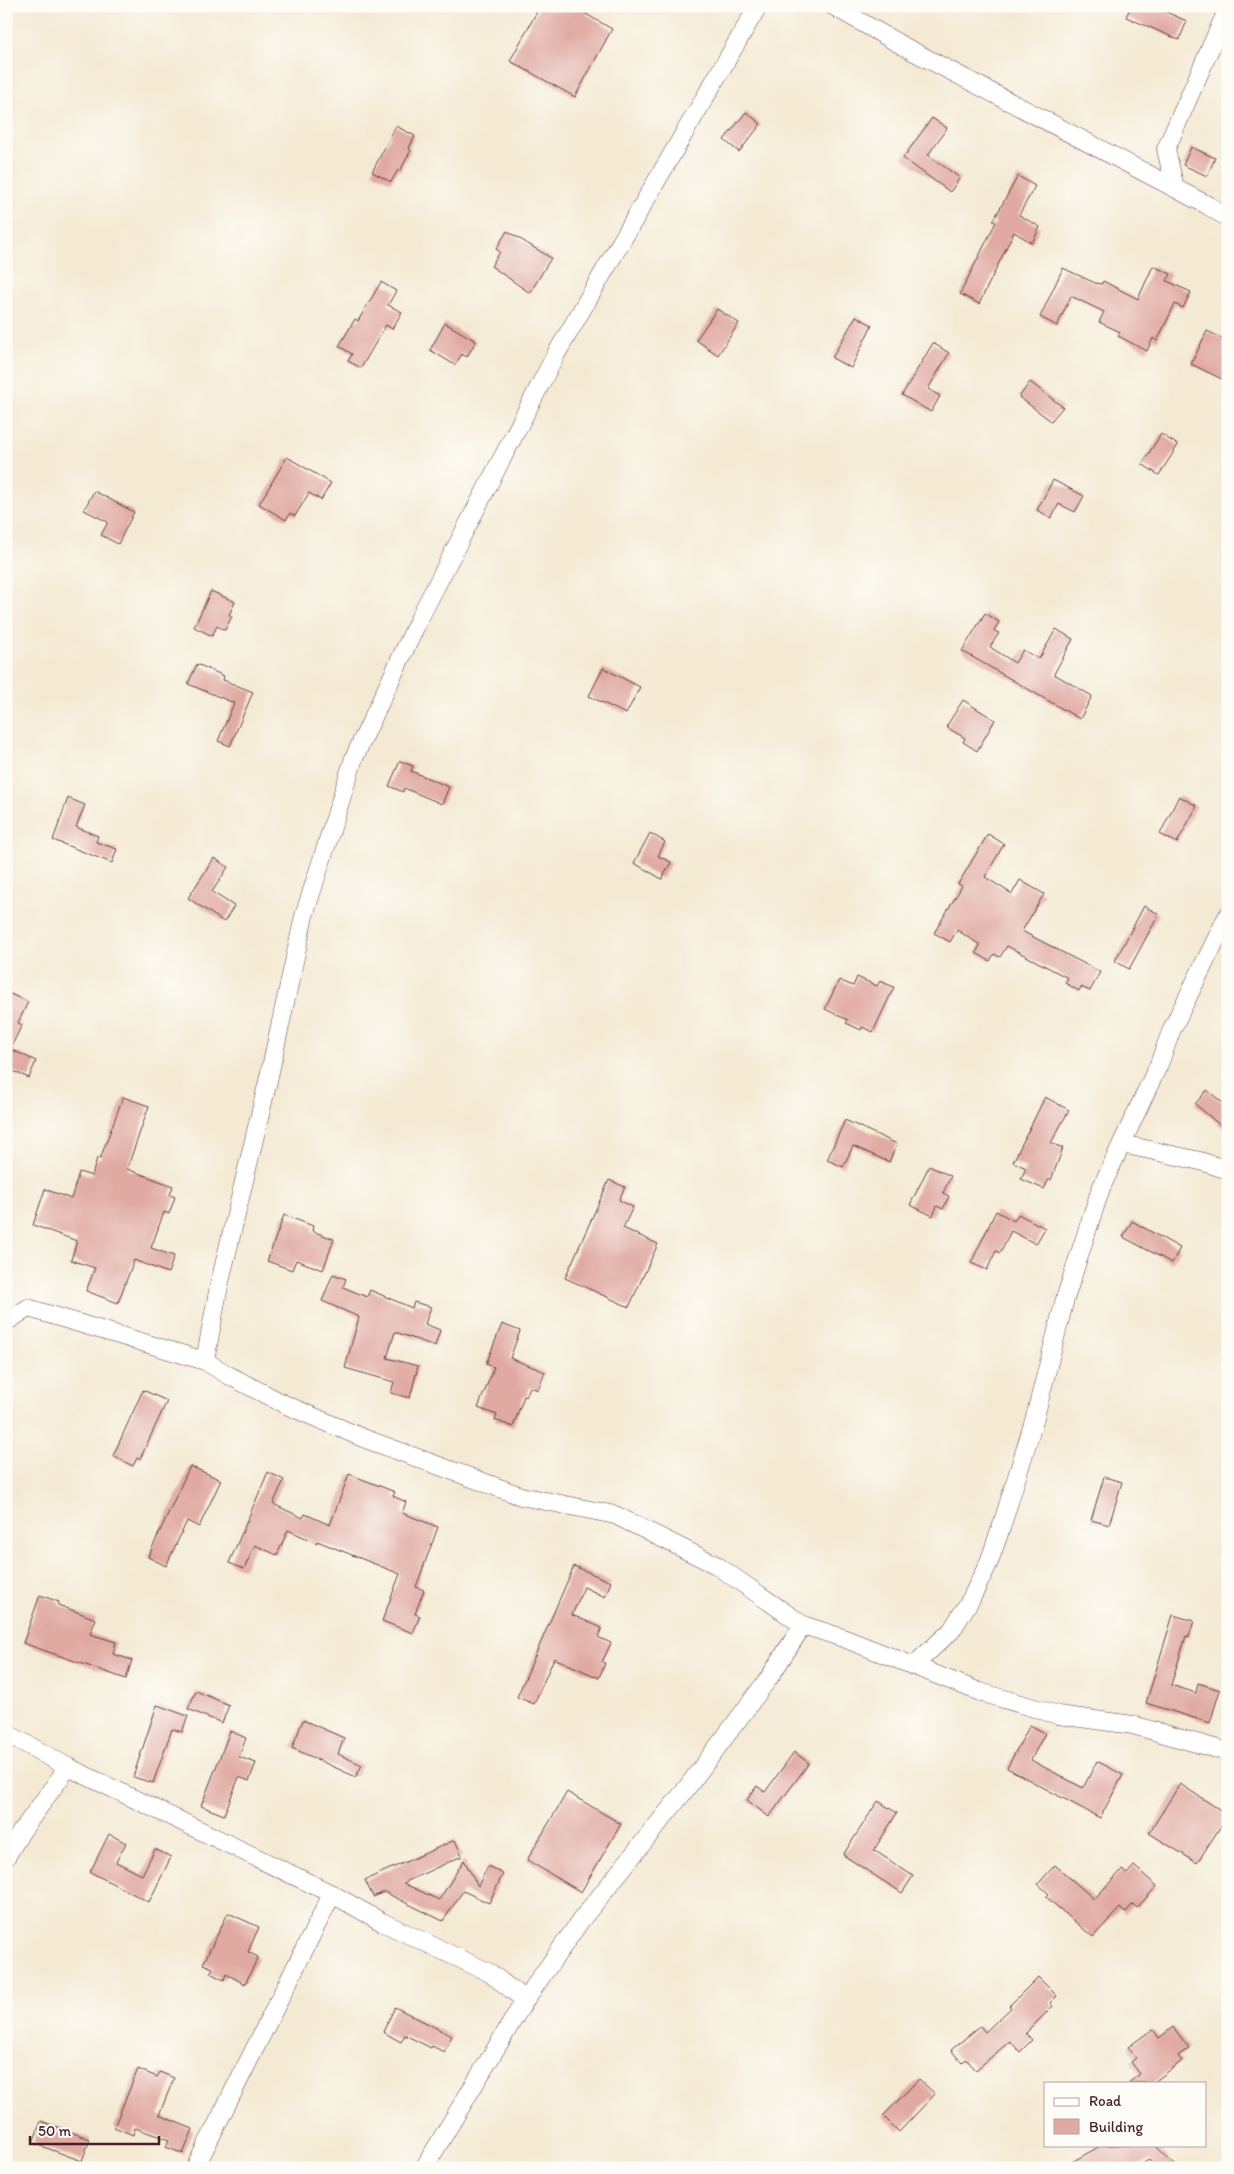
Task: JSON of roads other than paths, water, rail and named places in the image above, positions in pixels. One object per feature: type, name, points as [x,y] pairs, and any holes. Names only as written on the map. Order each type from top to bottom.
[{"type":"street","points":[[205,1361],[219,1286],[268,1081],[304,916],[354,758],[420,617],[555,356],[758,6]]},
{"type":"street","points":[[833,6],[903,46],[1029,110],[1228,218]]},
{"type":"street","points":[[1175,188],[1166,149],[1228,8]]},
{"type":"street","points":[[913,1666],[951,1632],[971,1600],[988,1562],[1002,1525],[1034,1421],[1065,1299],[1102,1188],[1159,1064],[1172,1030],[1228,915]]},
{"type":"street","points":[[1122,1144],[1200,1161],[1228,1170]]},
{"type":"street","points":[[6,1322],[28,1308],[205,1361],[284,1404],[363,1438],[521,1496],[615,1515],[716,1565],[803,1625],[980,1692],[1058,1716],[1133,1725],[1228,1752]]},
{"type":"street","points":[[424,2168],[525,2000],[580,1920],[686,1789],[769,1678],[803,1625]]},
{"type":"street","points":[[6,1733],[68,1767],[332,1894],[382,1922],[490,1973],[525,2000]]},
{"type":"street","points":[[6,1857],[21,1832],[68,1767]]},
{"type":"street","points":[[195,2168],[332,1894]]}]
